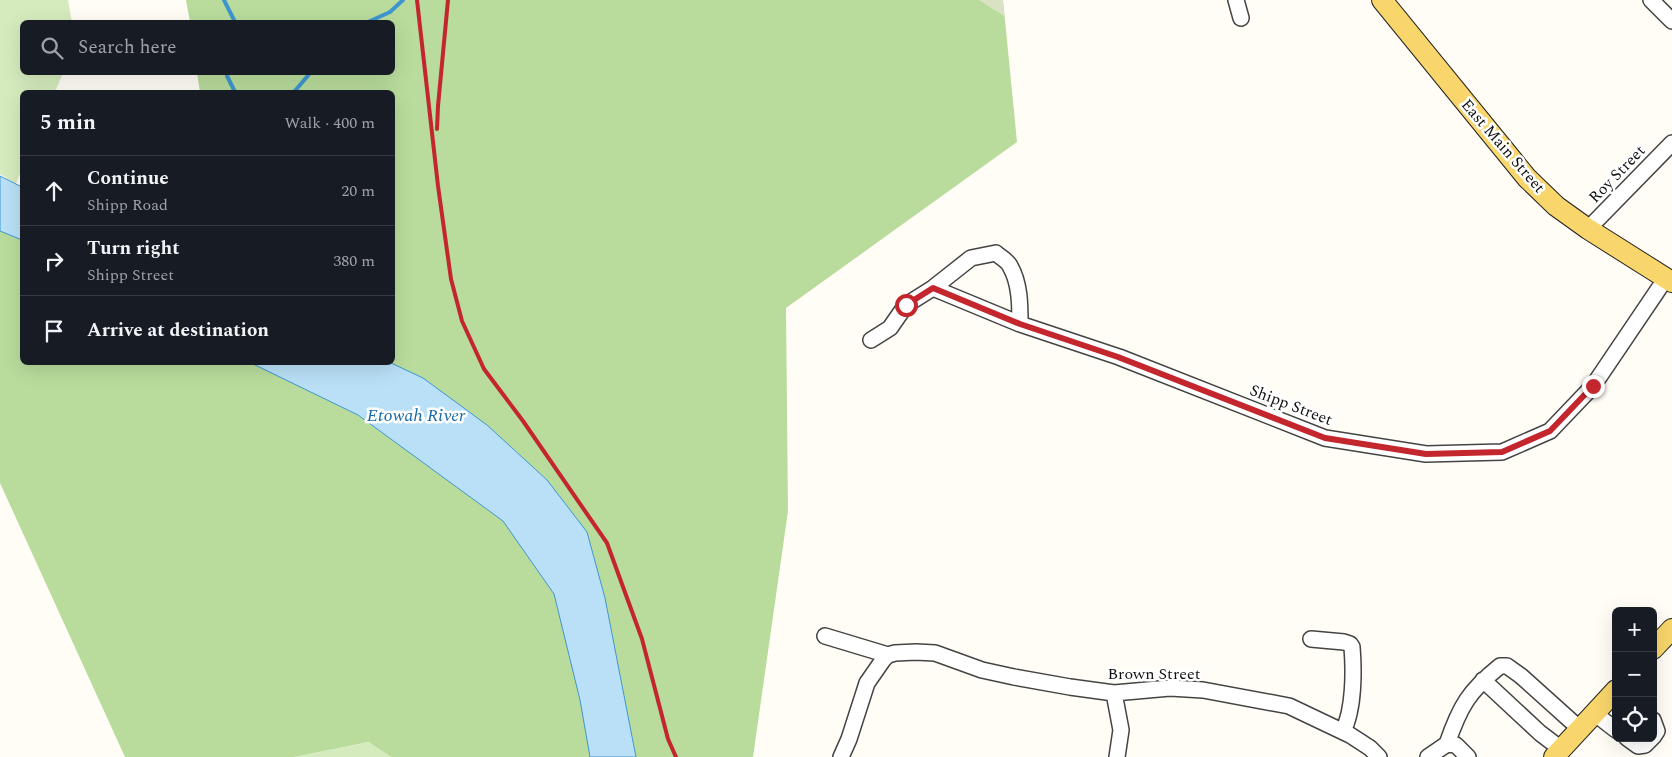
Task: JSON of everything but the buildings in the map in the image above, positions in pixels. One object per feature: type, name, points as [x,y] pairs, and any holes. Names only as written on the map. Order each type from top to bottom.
[{"type":"main road","name":"East Main Street","points":[[1382,0],[1527,178],[1556,206],[1588,229],[1669,280]]},
{"type":"main road","points":[[1559,754],[1612,694]]},
{"type":"street","points":[[1236,0],[1241,18]]},
{"type":"street","points":[[1651,0],[1672,21]]},
{"type":"street","name":"Roy Street","points":[[1588,229],[1672,143]]},
{"type":"street","points":[[871,340],[890,328],[906,305],[933,288],[971,258],[996,253],[1010,265],[1020,301],[1020,324]]},
{"type":"street","name":"Shipp Street","points":[[933,288],[1020,324],[1118,357],[1325,438],[1426,454],[1502,452],[1550,431],[1593,386],[1669,280]]},
{"type":"street","points":[[826,636],[888,655],[867,683],[849,740],[841,757]]},
{"type":"street","points":[[1311,639],[1344,642],[1352,647],[1350,710],[1343,731]]},
{"type":"street","name":"Brown Street","points":[[888,655],[916,652],[935,653],[982,670],[1014,678],[1114,693],[1170,688],[1228,694],[1289,706],[1343,731],[1370,748],[1379,757]]},
{"type":"street","points":[[1428,757],[1447,744],[1467,698],[1483,680],[1500,666],[1507,666],[1521,676],[1580,729]]},
{"type":"street","points":[[1483,680],[1540,733],[1559,754]]},
{"type":"street","points":[[1114,693],[1121,730],[1117,757]]},
{"type":"street","points":[[1594,713],[1612,727]]},
{"type":"street","points":[[1632,742],[1638,746],[1645,745],[1648,742]]},
{"type":"street","points":[[1447,744],[1456,745],[1468,757]]},
{"type":"green space","points":[[0,0],[68,0],[72,20],[20,20],[20,75],[62,75],[56,90],[20,90],[20,173],[16,184],[0,174]]},
{"type":"green space","points":[[186,0],[1003,0],[1017,142],[786,308],[788,511],[753,757],[391,757],[369,742],[294,757],[125,757],[0,483],[0,196],[20,201],[20,365],[395,365],[395,90],[200,90],[197,75],[395,75],[395,20],[190,20]]},
{"type":"green space","points":[[979,0],[1003,0],[1004,16]]},
{"type":"green space","points":[[370,742],[391,757],[294,757]]},
{"type":"water","points":[[0,176],[20,186],[20,239],[0,231]]},
{"type":"water","name":"Etowah River","points":[[255,365],[395,365],[423,378],[487,425],[547,480],[587,532],[605,598],[636,757],[590,757],[580,700],[554,594],[503,521],[358,415]]},
{"type":"waterway","points":[[224,0],[234,20]]},
{"type":"waterway","points":[[372,20],[390,12],[403,0]]},
{"type":"waterway","points":[[227,75],[234,90]]},
{"type":"waterway","points":[[296,90],[308,75]]},
{"type":"railway","points":[[417,0],[438,186],[451,279],[462,321],[484,369],[523,421],[607,543],[642,639],[668,739],[676,757]]},
{"type":"railway","points":[[437,129],[448,0]]},
{"type":"route","points":[[906,305],[933,288],[1020,324],[1118,357],[1325,438],[1426,454],[1502,452],[1550,431],[1593,386]]}]
